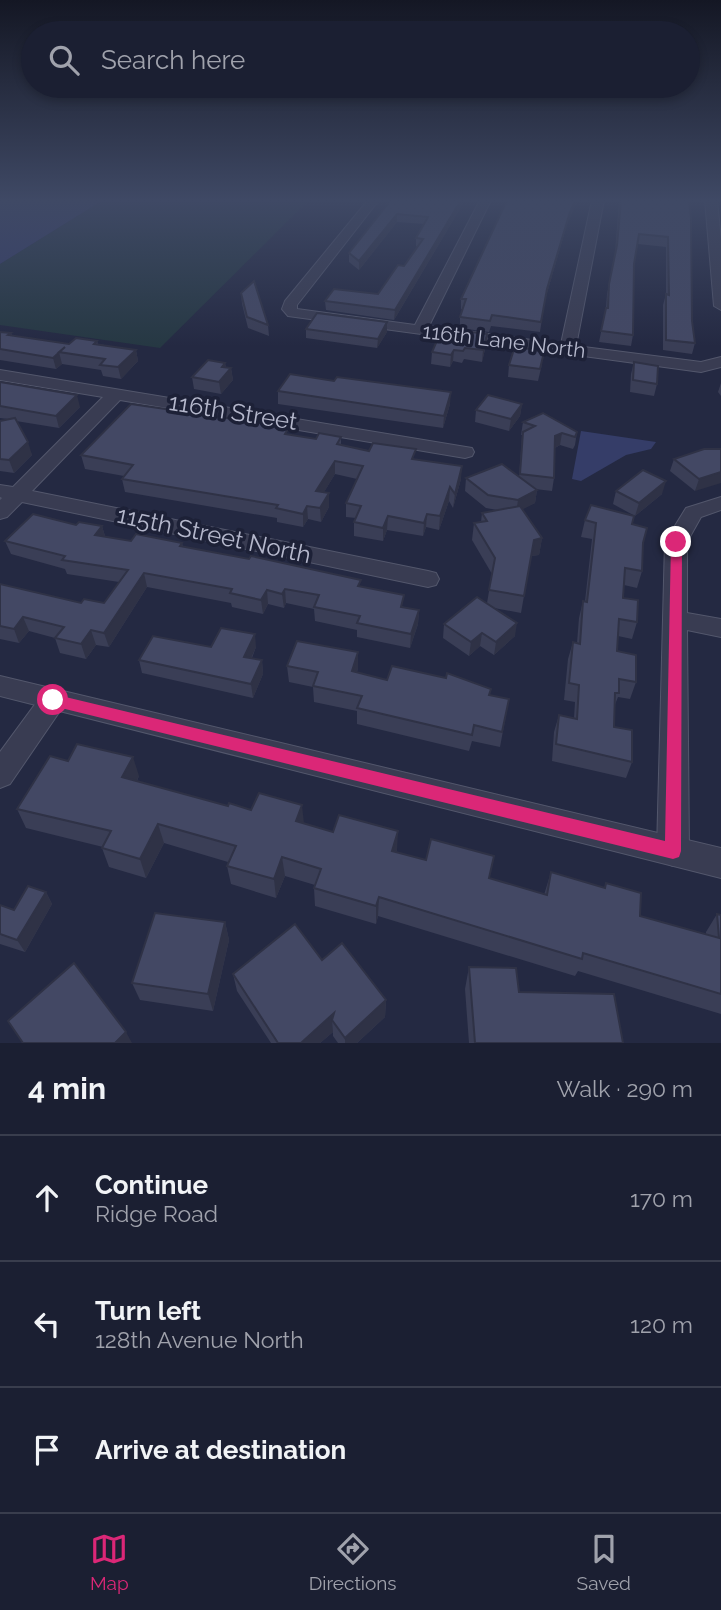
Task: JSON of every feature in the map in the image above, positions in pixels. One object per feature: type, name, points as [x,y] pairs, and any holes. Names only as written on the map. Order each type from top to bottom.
[{"type":"street","name":"116th Lane North","points":[[335,249],[290,304],[289,309],[293,313],[701,367],[718,364]]},
{"type":"street","points":[[419,331],[461,249]]},
{"type":"street","points":[[567,350],[588,249]]},
{"type":"street","points":[[716,249],[721,306]]},
{"type":"street","name":"116th Street","points":[[0,376],[465,452]]},
{"type":"street","points":[[0,512],[9,492],[117,393]]},
{"type":"street","name":"115th Street North","points":[[9,492],[428,579]]},
{"type":"street","points":[[673,851],[676,542],[693,513],[721,503]]},
{"type":"street","points":[[674,619],[721,628]]},
{"type":"street","points":[[0,686],[721,863]]},
{"type":"street","points":[[0,775],[53,700]]},
{"type":"shaded area","points":[[25,249],[260,249],[160,348],[0,325],[0,264]]},
{"type":"water","points":[[0,249],[25,249],[0,264]]},
{"type":"water","points":[[581,431],[656,442],[651,449],[626,455],[581,481],[572,479]]},
{"type":"building","points":[[352,249],[369,249],[359,261],[349,253]]},
{"type":"building","points":[[416,249],[432,249],[395,310],[325,301],[334,289],[378,294],[398,265],[404,266]]},
{"type":"building","points":[[484,249],[559,249],[541,322],[492,315],[490,321],[460,317],[466,299],[461,299]]},
{"type":"building","points":[[616,249],[637,249],[633,335],[601,331],[608,308],[609,284]]},
{"type":"building","points":[[668,249],[691,249],[692,321],[695,343],[666,340],[666,294],[669,295]]},
{"type":"building","points":[[254,281],[268,325],[247,317],[241,293]]},
{"type":"building","points":[[317,313],[387,322],[378,339],[306,329]]},
{"type":"building","points":[[456,330],[487,334],[483,350],[465,348],[463,351],[454,350],[451,355],[432,352],[439,336],[453,337]]},
{"type":"building","points":[[0,332],[69,344],[76,338],[97,341],[94,344],[136,350],[118,367],[100,365],[105,359],[59,352],[53,358],[0,349]]},
{"type":"building","points":[[515,346],[544,352],[540,369],[509,365]]},
{"type":"building","points":[[208,360],[225,363],[222,367],[231,368],[219,382],[192,377]]},
{"type":"building","points":[[634,362],[658,366],[657,384],[633,380]]},
{"type":"building","points":[[290,374],[334,381],[337,377],[451,392],[444,416],[278,391]]},
{"type":"building","points":[[0,382],[77,395],[56,416],[0,406]]},
{"type":"building","points":[[488,395],[522,404],[511,419],[476,410]]},
{"type":"building","points":[[131,404],[289,427],[285,434],[316,439],[319,433],[341,437],[337,444],[369,451],[373,443],[416,449],[412,459],[462,466],[455,494],[450,487],[440,516],[427,514],[424,523],[388,516],[383,528],[354,522],[361,506],[346,503],[363,466],[335,461],[316,491],[329,493],[320,508],[307,506],[303,514],[276,508],[278,505],[122,479],[133,465],[81,455]]},
{"type":"building","points":[[543,413],[577,432],[575,437],[562,433],[555,436],[554,478],[520,474],[523,432],[535,426],[523,422]]},
{"type":"building","points":[[15,418],[28,442],[9,460],[0,459],[0,421]]},
{"type":"building","points":[[704,449],[721,449],[721,472],[699,479],[674,459]]},
{"type":"building","points":[[502,464],[537,490],[518,500],[488,495],[466,478]]},
{"type":"building","points":[[643,470],[666,481],[639,503],[616,491]]},
{"type":"building","points":[[591,505],[634,516],[632,524],[647,528],[643,543],[642,571],[625,568],[623,598],[638,600],[637,622],[619,619],[617,651],[636,655],[636,682],[619,679],[619,693],[615,693],[614,727],[632,730],[632,762],[556,744],[559,715],[577,719],[579,685],[569,683],[573,642],[580,644],[583,601],[587,602],[596,523],[585,520]]},
{"type":"building","points":[[520,506],[542,538],[534,540],[524,596],[489,590],[495,558],[474,523],[487,521],[482,513]]},
{"type":"building","points":[[33,514],[76,525],[79,522],[102,526],[95,535],[131,541],[136,534],[182,543],[180,546],[249,559],[251,556],[361,580],[358,586],[404,595],[401,607],[419,610],[411,634],[357,623],[360,616],[314,607],[319,595],[285,589],[282,594],[267,590],[261,600],[230,593],[232,589],[144,573],[104,633],[91,630],[81,644],[55,638],[64,627],[23,617],[14,629],[0,626],[0,584],[81,603],[84,599],[104,603],[128,570],[62,560],[65,556],[5,541]]},
{"type":"building","points":[[477,597],[517,623],[496,642],[482,633],[471,642],[444,624]]},
{"type":"building","points":[[221,628],[255,634],[244,657],[262,660],[251,684],[139,660],[153,636],[211,647]]},
{"type":"building","points":[[297,641],[358,652],[352,671],[387,680],[392,666],[446,678],[447,673],[491,689],[489,695],[509,699],[502,732],[474,725],[472,735],[357,708],[362,696],[313,686],[318,672],[287,666]]},
{"type":"building","points":[[77,744],[133,757],[122,777],[228,806],[229,803],[251,810],[259,793],[302,805],[296,821],[333,832],[339,815],[398,831],[392,851],[426,860],[431,839],[494,856],[489,878],[547,895],[551,872],[605,888],[606,883],[641,893],[640,916],[719,938],[717,914],[721,915],[721,994],[583,953],[582,959],[379,897],[376,906],[314,888],[321,869],[282,857],[274,879],[227,866],[236,846],[158,824],[140,859],[102,848],[111,831],[17,809],[50,756],[68,761]]},
{"type":"building","points":[[28,886],[46,892],[17,940],[0,934],[0,905],[14,910]]},
{"type":"building","points":[[155,913],[225,922],[208,994],[132,983]]},
{"type":"building","points":[[295,924],[322,960],[342,943],[386,1000],[345,1038],[332,1020],[334,1013],[301,1043],[278,1043],[233,974]]},
{"type":"building","points":[[74,963],[126,1032],[115,1043],[23,1043],[8,1021]]},
{"type":"building","points":[[469,967],[516,968],[519,992],[614,994],[623,1043],[475,1043]]},
{"type":"route","points":[[53,700],[673,851],[676,542]]}]
